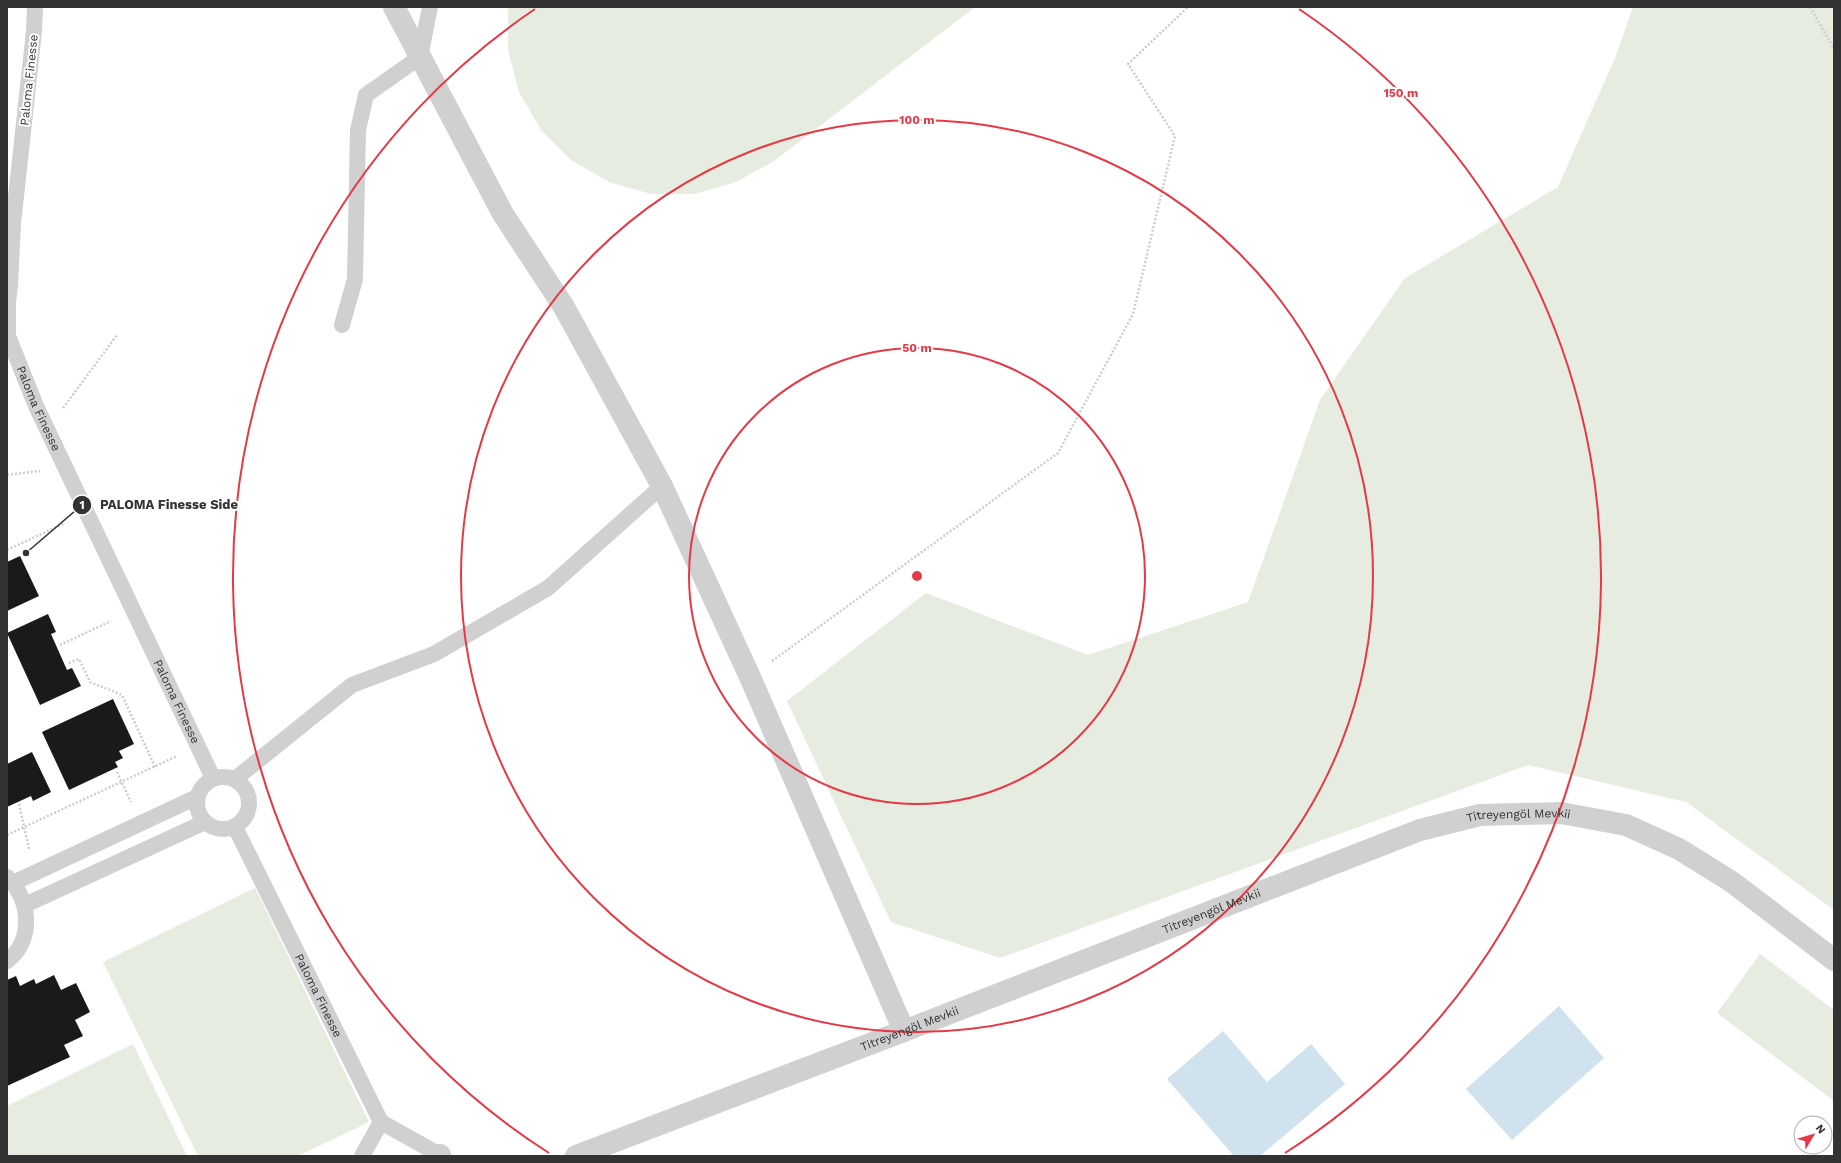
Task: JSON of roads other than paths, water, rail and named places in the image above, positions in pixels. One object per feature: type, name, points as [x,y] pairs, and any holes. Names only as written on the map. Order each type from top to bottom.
[{"type":"street","points":[[394,7],[503,214],[564,307],[662,486],[750,677],[904,1031]]},
{"type":"street","name":"Titreyengöl Mevkii","points":[[576,1156],[904,1031],[1420,830],[1480,815],[1561,813],[1626,825],[1679,849],[1732,882],[1834,960]]},
{"type":"lane","name":"Paloma Finesse","points":[[35,7],[34,31],[13,224],[8,303],[8,336],[36,406],[213,778]]},
{"type":"lane","points":[[342,325],[355,279],[358,130],[366,95],[420,57],[430,7]]},
{"type":"lane","points":[[235,779],[352,685],[434,654],[548,588],[662,486]]},
{"type":"lane","points":[[224,776],[235,779],[246,790],[249,807],[246,817],[235,827],[220,830],[205,822],[198,811],[197,797],[202,786],[213,778],[224,776]]},
{"type":"lane","points":[[7,961],[12,958],[21,944],[26,926],[25,906],[21,895],[10,880],[34,873],[197,797]]},
{"type":"lane","points":[[25,906],[205,822]]},
{"type":"lane","name":"Paloma Finesse","points":[[235,827],[381,1122]]},
{"type":"lane","points":[[362,1156],[381,1122],[440,1156]]},
{"type":"water","points":[[1559,1006],[1604,1058],[1512,1140],[1466,1089]]},
{"type":"water","points":[[1223,1031],[1267,1082],[1311,1044],[1345,1084],[1260,1156],[1234,1156],[1167,1079]]},
{"type":"place","name":"PALOMA Finesse Side","points":[[26,553]]}]
